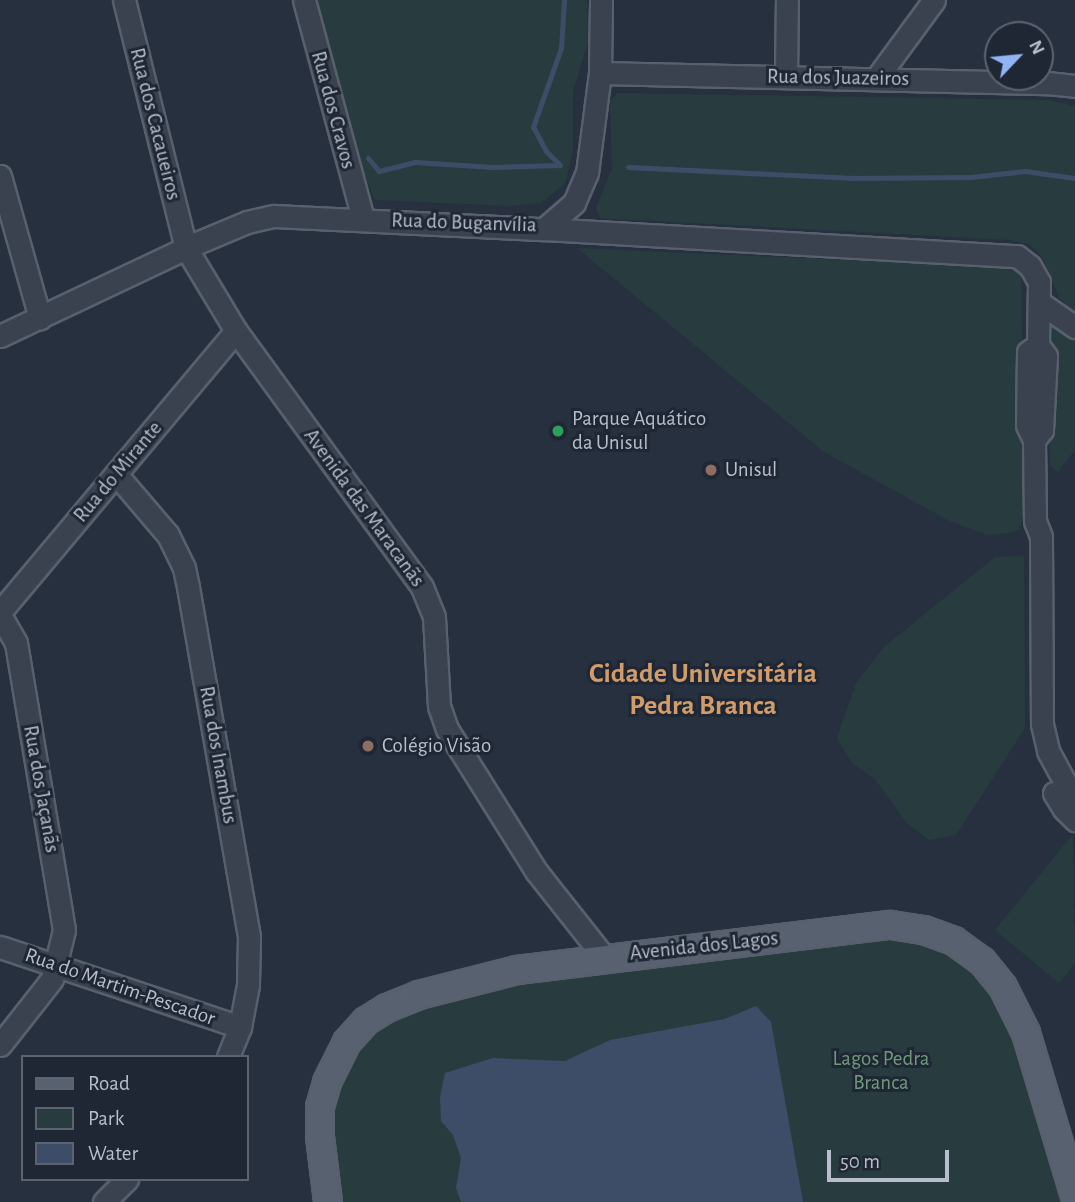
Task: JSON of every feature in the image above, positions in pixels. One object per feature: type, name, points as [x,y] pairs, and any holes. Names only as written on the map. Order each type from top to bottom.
[{"type":"main road","name":"Avenida dos Lagos","points":[[328,1202],[320,1137],[320,1107],[336,1061],[366,1021],[387,1008],[419,995],[517,970],[604,957],[891,925],[924,930],[954,941],[982,961],[1003,987],[1016,1010],[1075,1196]]},
{"type":"street","name":"Rua dos Cacaueiros","points":[[124,0],[186,248]]},
{"type":"street","name":"Rua dos Cravos","points":[[304,0],[363,219]]},
{"type":"street","name":"Rua do Buganvília","points":[[186,248],[247,222],[274,216],[544,229],[564,215],[582,188],[590,159],[600,73],[601,0]]},
{"type":"street","points":[[786,77],[787,0]]},
{"type":"street","points":[[876,79],[934,0]]},
{"type":"street","name":"Rua dos Juazeiros","points":[[600,73],[1047,83],[1075,86]]},
{"type":"street","points":[[0,176],[40,318]]},
{"type":"street","points":[[544,229],[1017,256],[1030,266],[1039,282],[1038,345],[1028,352],[1027,425],[1034,440],[1035,521],[1041,537],[1042,724],[1048,751],[1075,801]]},
{"type":"street","points":[[0,336],[186,248]]},
{"type":"street","name":"Avenida das Maracanãs","points":[[186,248],[236,331],[422,586],[434,617],[439,706],[447,729],[536,871],[604,957]]},
{"type":"street","points":[[1039,302],[1075,327]]},
{"type":"street","name":"Rua do Mirante","points":[[0,614],[236,331]]},
{"type":"street","name":"Rua dos Inambus","points":[[116,474],[168,535],[184,568],[188,587],[247,916],[248,985],[240,1027],[229,1055]]},
{"type":"street","points":[[1035,521],[1028,535],[1030,729],[1037,758],[1049,785],[1064,809],[1075,820]]},
{"type":"street","name":"Rua dos Jaçanãs","points":[[0,614],[16,643],[64,930],[57,966],[45,991],[0,1045]]},
{"type":"street","name":"Rua do Martim-Pescador","points":[[0,947],[240,1027]]},
{"type":"street","points":[[104,1202],[125,1181]]},
{"type":"green space","points":[[312,0],[587,0],[588,42],[573,91],[573,151],[565,184],[540,203],[509,206],[375,200],[350,139]]},
{"type":"green space","points":[[618,93],[1048,100],[1075,106],[1075,313],[1059,297],[1041,255],[1029,244],[1009,240],[600,218],[596,208],[612,169],[610,101]]},
{"type":"green space","points":[[577,248],[1021,268],[1025,514],[1019,529],[988,535],[948,520],[824,452]]},
{"type":"green space","points":[[1052,321],[1075,337],[1075,450],[1058,472],[1050,465]]},
{"type":"green space","points":[[1024,556],[1025,728],[956,835],[929,840],[907,823],[875,779],[852,763],[837,738],[856,683],[884,647],[995,557]]},
{"type":"green space","points":[[1073,834],[1075,964],[1059,983],[995,930]]},
{"type":"green space","name":"Lagos Pedra Branca","points":[[885,938],[917,942],[962,959],[977,972],[1006,1011],[1064,1202],[339,1202],[331,1147],[332,1102],[344,1061],[381,1023],[408,1010],[504,983]]},
{"type":"water","points":[[756,1006],[771,1022],[803,1202],[461,1202],[456,1188],[461,1158],[453,1135],[441,1121],[440,1097],[445,1073],[493,1058],[565,1061],[610,1040],[725,1019]]},
{"type":"waterway","points":[[560,165],[546,151],[533,127],[561,48],[564,0]]},
{"type":"waterway","points":[[368,158],[379,171],[415,162],[493,167],[560,165]]},
{"type":"waterway","points":[[628,167],[850,178],[971,177],[1025,171],[1075,178]]},
{"type":"place","name":"Parque Aquático da Unisul","points":[[558,431]]},
{"type":"place","name":"Unisul","points":[[711,470]]},
{"type":"place","name":"Colégio Visão","points":[[368,746]]},
{"type":"district","name":"Cidade Universitária Pedra Branca","points":[[703,690]]}]
